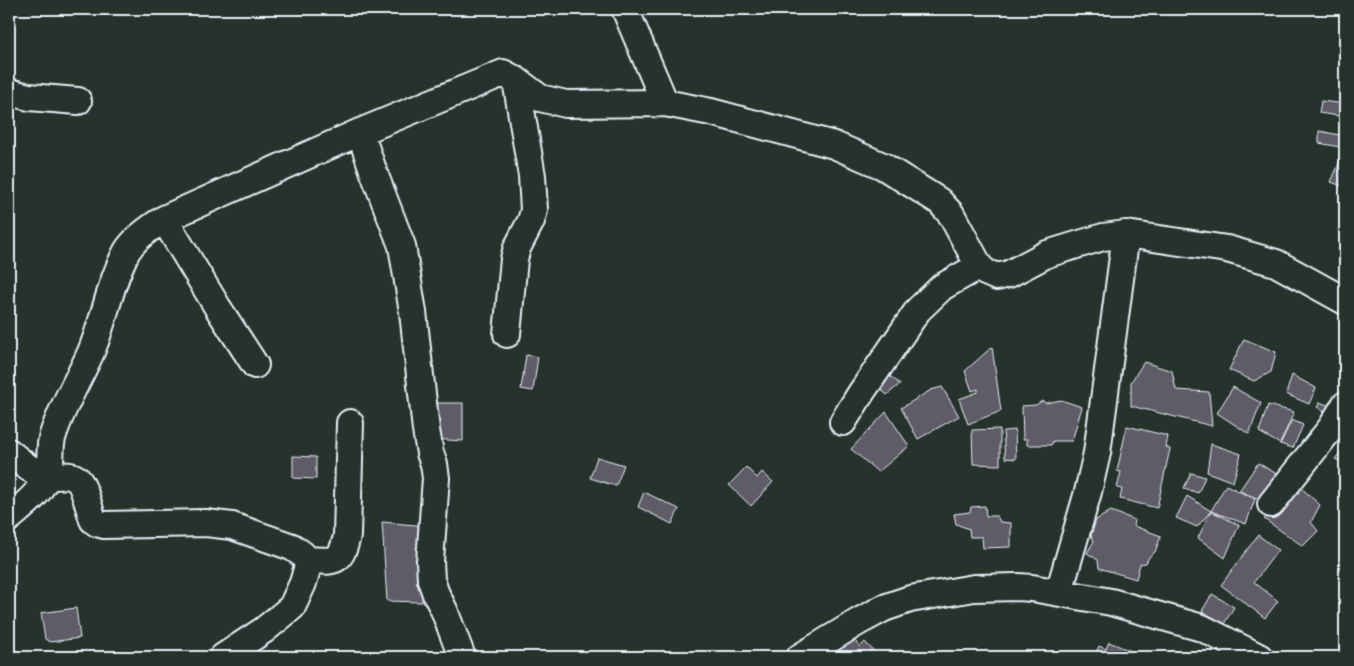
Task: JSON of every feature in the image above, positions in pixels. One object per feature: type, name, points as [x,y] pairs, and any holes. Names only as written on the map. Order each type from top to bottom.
[{"type":"street","points":[[625,9],[665,103]]},
{"type":"street","points":[[9,518],[36,495],[47,476],[52,436],[91,351],[118,269],[128,249],[149,228],[360,132],[503,73],[540,98],[566,104],[665,103],[711,112],[834,146],[883,166],[939,201],[951,214],[979,266],[985,272],[997,277],[1009,274],[1048,254],[1102,237],[1126,234],[1227,249],[1276,263],[1345,301]]},
{"type":"street","points":[[507,334],[517,248],[531,221],[534,210],[532,176],[516,80]]},
{"type":"street","points":[[9,92],[29,97],[78,101]]},
{"type":"street","points":[[360,132],[402,246],[413,312],[426,430],[436,478],[430,561],[431,580],[462,657]]},
{"type":"street","points":[[164,220],[255,364]]},
{"type":"street","points":[[1058,592],[1083,508],[1097,452],[1126,234]]},
{"type":"street","points":[[843,422],[918,310],[942,287],[979,266]]},
{"type":"street","points":[[1271,504],[1331,428],[1345,405]]},
{"type":"street","points":[[9,452],[35,472],[47,476],[74,477],[80,482],[93,520],[97,523],[104,525],[206,523],[232,526],[292,547],[308,560],[330,561],[343,552],[347,536],[350,423]]},
{"type":"street","points":[[223,657],[264,630],[292,607],[303,583],[308,560]]},
{"type":"street","points":[[800,657],[884,608],[910,599],[974,588],[1032,588],[1111,602],[1202,628],[1260,657]]},
{"type":"building","points":[[1321,101],[1345,104],[1345,117],[1319,113]]},
{"type":"building","points":[[1319,131],[1345,136],[1345,148],[1319,143]]},
{"type":"building","points":[[1340,161],[1345,162],[1345,187],[1331,182]]},
{"type":"building","points":[[1244,339],[1276,352],[1271,372],[1254,381],[1229,370]]},
{"type":"building","points":[[992,347],[1001,411],[968,424],[959,399],[978,392],[978,389],[972,391],[965,371]]},
{"type":"building","points":[[526,355],[538,357],[533,391],[521,389]]},
{"type":"building","points":[[1144,362],[1172,371],[1176,390],[1209,392],[1212,426],[1131,406],[1131,382]]},
{"type":"building","points":[[887,374],[900,384],[887,395],[876,385]]},
{"type":"building","points":[[1292,375],[1316,388],[1309,404],[1286,394]]},
{"type":"building","points":[[942,387],[959,416],[918,439],[901,408],[931,390]]},
{"type":"building","points":[[1233,387],[1261,403],[1249,434],[1217,413]]},
{"type":"building","points":[[1061,400],[1082,407],[1072,441],[1053,441],[1051,445],[1027,445],[1027,439],[1023,439],[1022,406],[1036,405],[1042,401],[1046,403]]},
{"type":"building","points":[[1320,402],[1331,407],[1330,416],[1317,407]]},
{"type":"building","points":[[432,403],[463,403],[463,441],[432,439]]},
{"type":"building","points":[[1268,405],[1294,412],[1280,444],[1259,432]]},
{"type":"building","points":[[886,412],[909,446],[878,472],[851,449]]},
{"type":"building","points":[[1292,420],[1303,425],[1293,448],[1280,444]]},
{"type":"building","points":[[1127,426],[1168,436],[1166,447],[1170,449],[1157,508],[1120,499],[1122,489],[1117,488],[1121,472],[1117,471]]},
{"type":"building","points":[[1000,429],[1000,465],[973,464],[972,430]]},
{"type":"building","points":[[1015,430],[1016,459],[1005,458],[1003,431]]},
{"type":"building","points":[[1211,444],[1241,454],[1233,482],[1207,472]]},
{"type":"building","points":[[1345,446],[1345,464],[1335,459]]},
{"type":"building","points":[[293,456],[316,457],[316,479],[293,478]]},
{"type":"building","points":[[597,457],[624,465],[616,486],[590,478]]},
{"type":"building","points":[[1258,463],[1280,476],[1262,500],[1239,491]]},
{"type":"building","points":[[746,467],[757,478],[762,472],[773,482],[751,506],[729,485]]},
{"type":"building","points":[[1191,473],[1205,477],[1198,493],[1184,488]]},
{"type":"building","points":[[1226,485],[1255,499],[1246,524],[1211,511]]},
{"type":"building","points":[[1298,485],[1320,505],[1311,522],[1318,531],[1303,546],[1264,519]]},
{"type":"building","points":[[644,492],[679,509],[672,524],[638,507]]},
{"type":"building","points":[[1187,496],[1211,511],[1197,527],[1176,518]]},
{"type":"building","points":[[985,506],[986,516],[997,516],[1000,522],[1011,523],[1011,547],[983,548],[982,537],[970,537],[969,529],[956,524],[954,514],[970,512],[971,507]]},
{"type":"building","points":[[1111,511],[1135,520],[1134,526],[1161,536],[1155,552],[1146,563],[1140,564],[1136,579],[1099,568],[1098,560],[1087,553],[1094,541],[1091,536],[1096,520]]},
{"type":"building","points":[[1211,511],[1239,525],[1225,558],[1198,538]]},
{"type":"building","points":[[382,522],[426,526],[422,602],[387,601]]},
{"type":"building","points":[[1258,535],[1278,550],[1254,582],[1278,601],[1265,618],[1221,585]]},
{"type":"building","points":[[1212,594],[1234,607],[1224,624],[1202,611]]},
{"type":"building","points":[[76,608],[80,638],[50,642],[45,639],[41,613]]},
{"type":"building","points":[[851,636],[860,647],[865,642],[878,656],[828,657]]},
{"type":"building","points":[[1109,642],[1143,657],[1094,657],[1099,646],[1106,649]]}]
